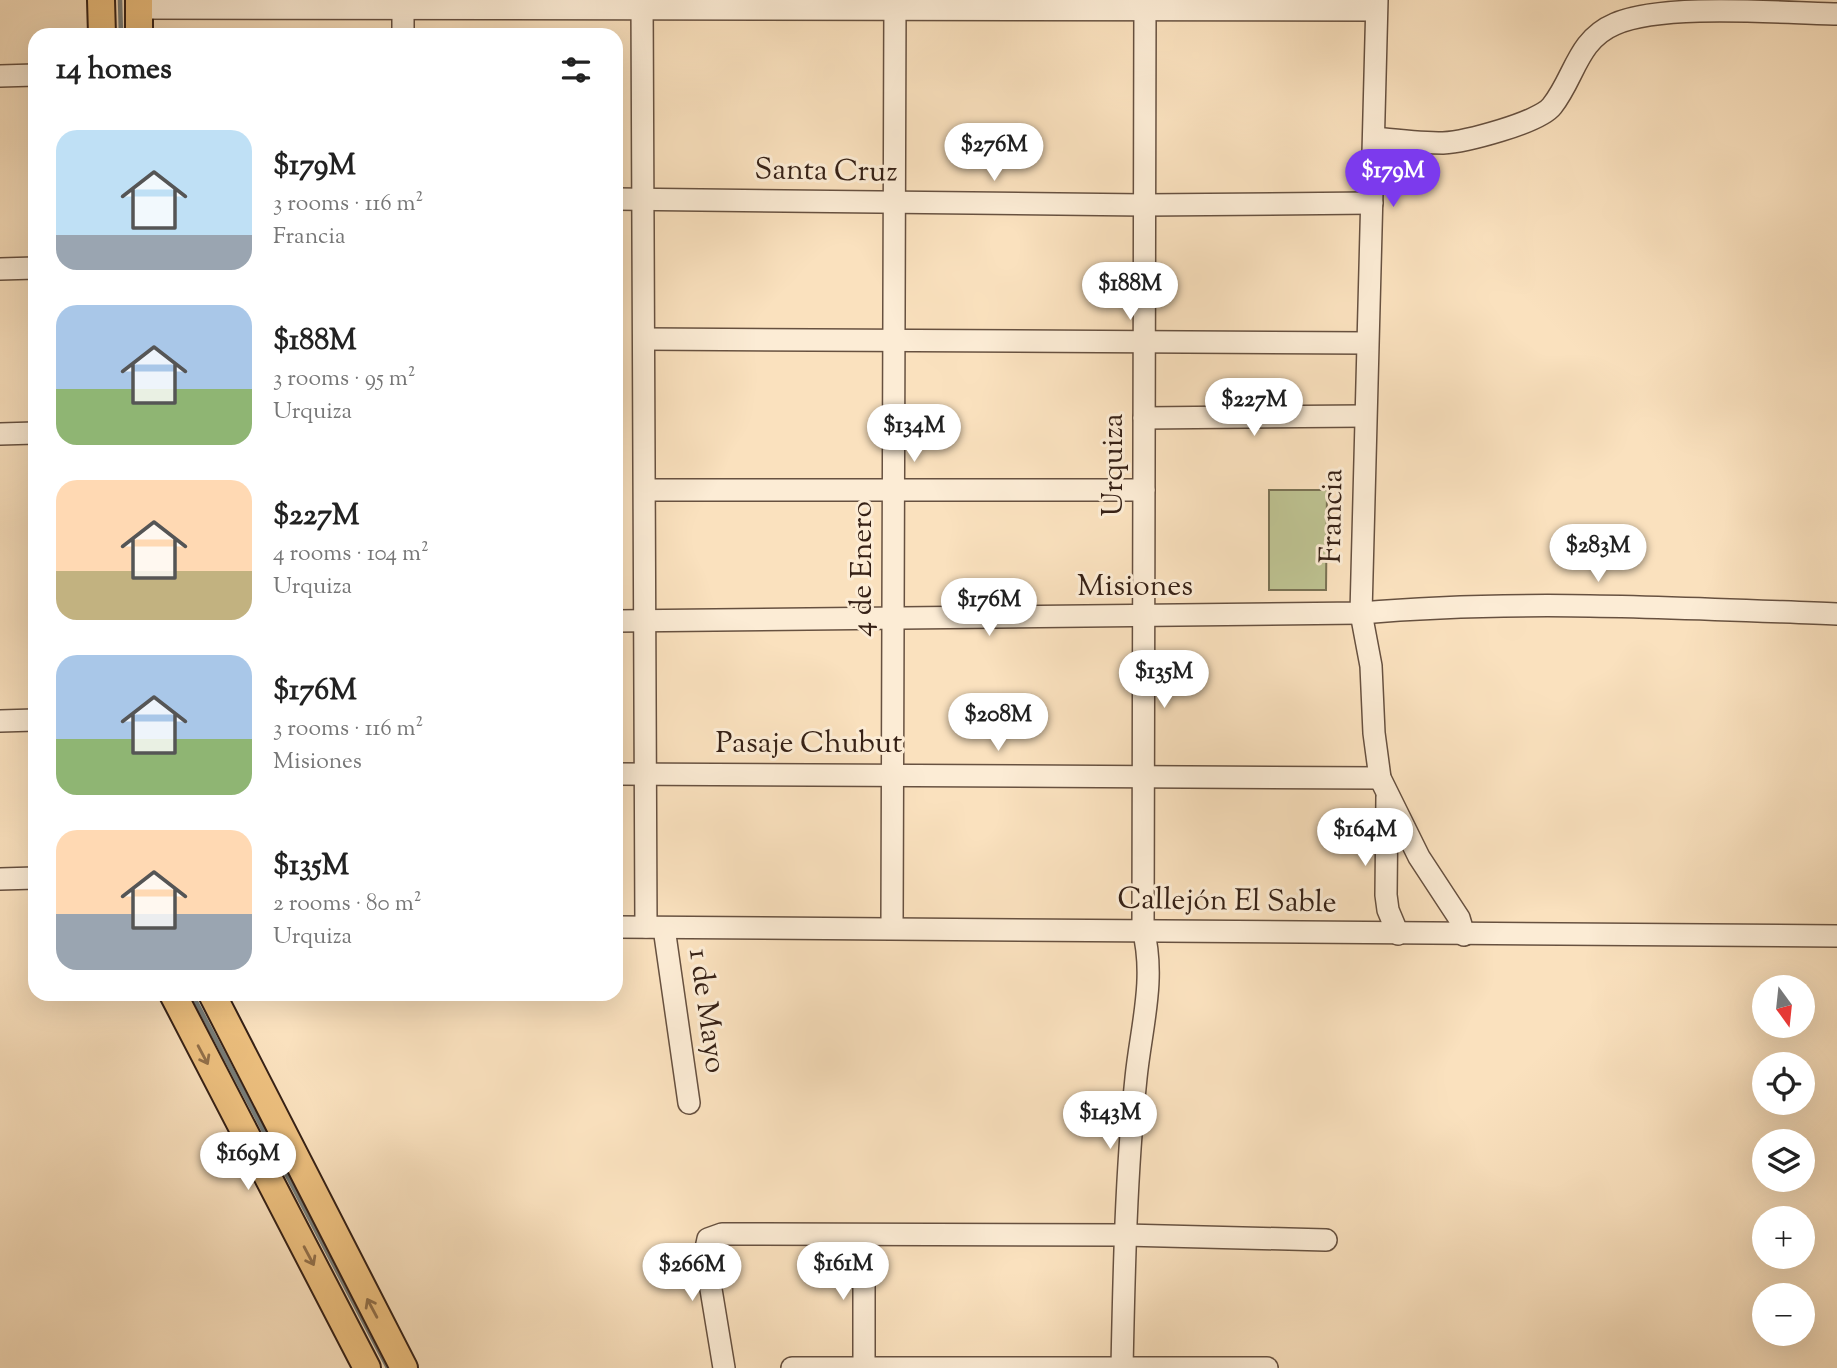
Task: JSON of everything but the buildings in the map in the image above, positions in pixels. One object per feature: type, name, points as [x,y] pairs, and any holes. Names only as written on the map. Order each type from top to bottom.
[{"type":"main road","points":[[101,0],[102,28]]},
{"type":"main road","points":[[139,4],[139,28]]},
{"type":"main road","points":[[177,1001],[367,1368]]},
{"type":"main road","points":[[216,1001],[404,1368]]},
{"type":"street","name":"1 de Mayo","points":[[642,3],[646,490],[645,774],[655,927],[689,1103]]},
{"type":"street","points":[[139,4],[1377,5]]},
{"type":"street","points":[[403,4],[403,28]]},
{"type":"street","name":"4 de Enero","points":[[892,927],[894,4]]},
{"type":"street","name":"Urquiza","points":[[1122,1367],[1125,1236],[1136,1079],[1148,992],[1149,954],[1143,929],[1145,4]]},
{"type":"street","name":"Francia","points":[[1377,5],[1361,613],[1371,666],[1374,733],[1383,785]]},
{"type":"street","points":[[1374,138],[1445,143],[1530,120],[1552,107],[1584,47],[1598,33],[1616,23],[1656,15],[1837,14]]},
{"type":"street","points":[[0,76],[28,75]]},
{"type":"street","name":"Santa Cruz","points":[[623,199],[1144,205],[1372,203]]},
{"type":"street","points":[[0,269],[28,268]]},
{"type":"street","points":[[645,339],[1367,343]]},
{"type":"street","points":[[1144,418],[1365,416]]},
{"type":"street","points":[[0,433],[28,433]]},
{"type":"street","points":[[646,490],[1144,490]]},
{"type":"street","name":"Misiones","points":[[623,621],[1143,617],[1361,613],[1447,606],[1610,605],[1837,614]]},
{"type":"street","points":[[0,721],[28,720]]},
{"type":"street","name":"Pasaje Chubut","points":[[623,774],[1143,774],[1383,785]]},
{"type":"street","points":[[1383,785],[1386,895],[1388,909],[1398,934]]},
{"type":"street","points":[[1383,785],[1419,857],[1458,918],[1464,935]]},
{"type":"street","points":[[0,879],[28,878]]},
{"type":"street","name":"Callejón El Sable","points":[[623,927],[1837,936]]},
{"type":"street","points":[[723,1368],[705,1253],[708,1239],[722,1234],[1326,1240]]},
{"type":"street","points":[[864,1236],[864,1367]]},
{"type":"street","points":[[792,1368],[1266,1368]]},
{"type":"green space","points":[[1269,490],[1327,490],[1326,590],[1269,590]]},
{"type":"waterway","points":[[120,0],[121,28]]},
{"type":"waterway","points":[[196,1001],[388,1368]]}]
